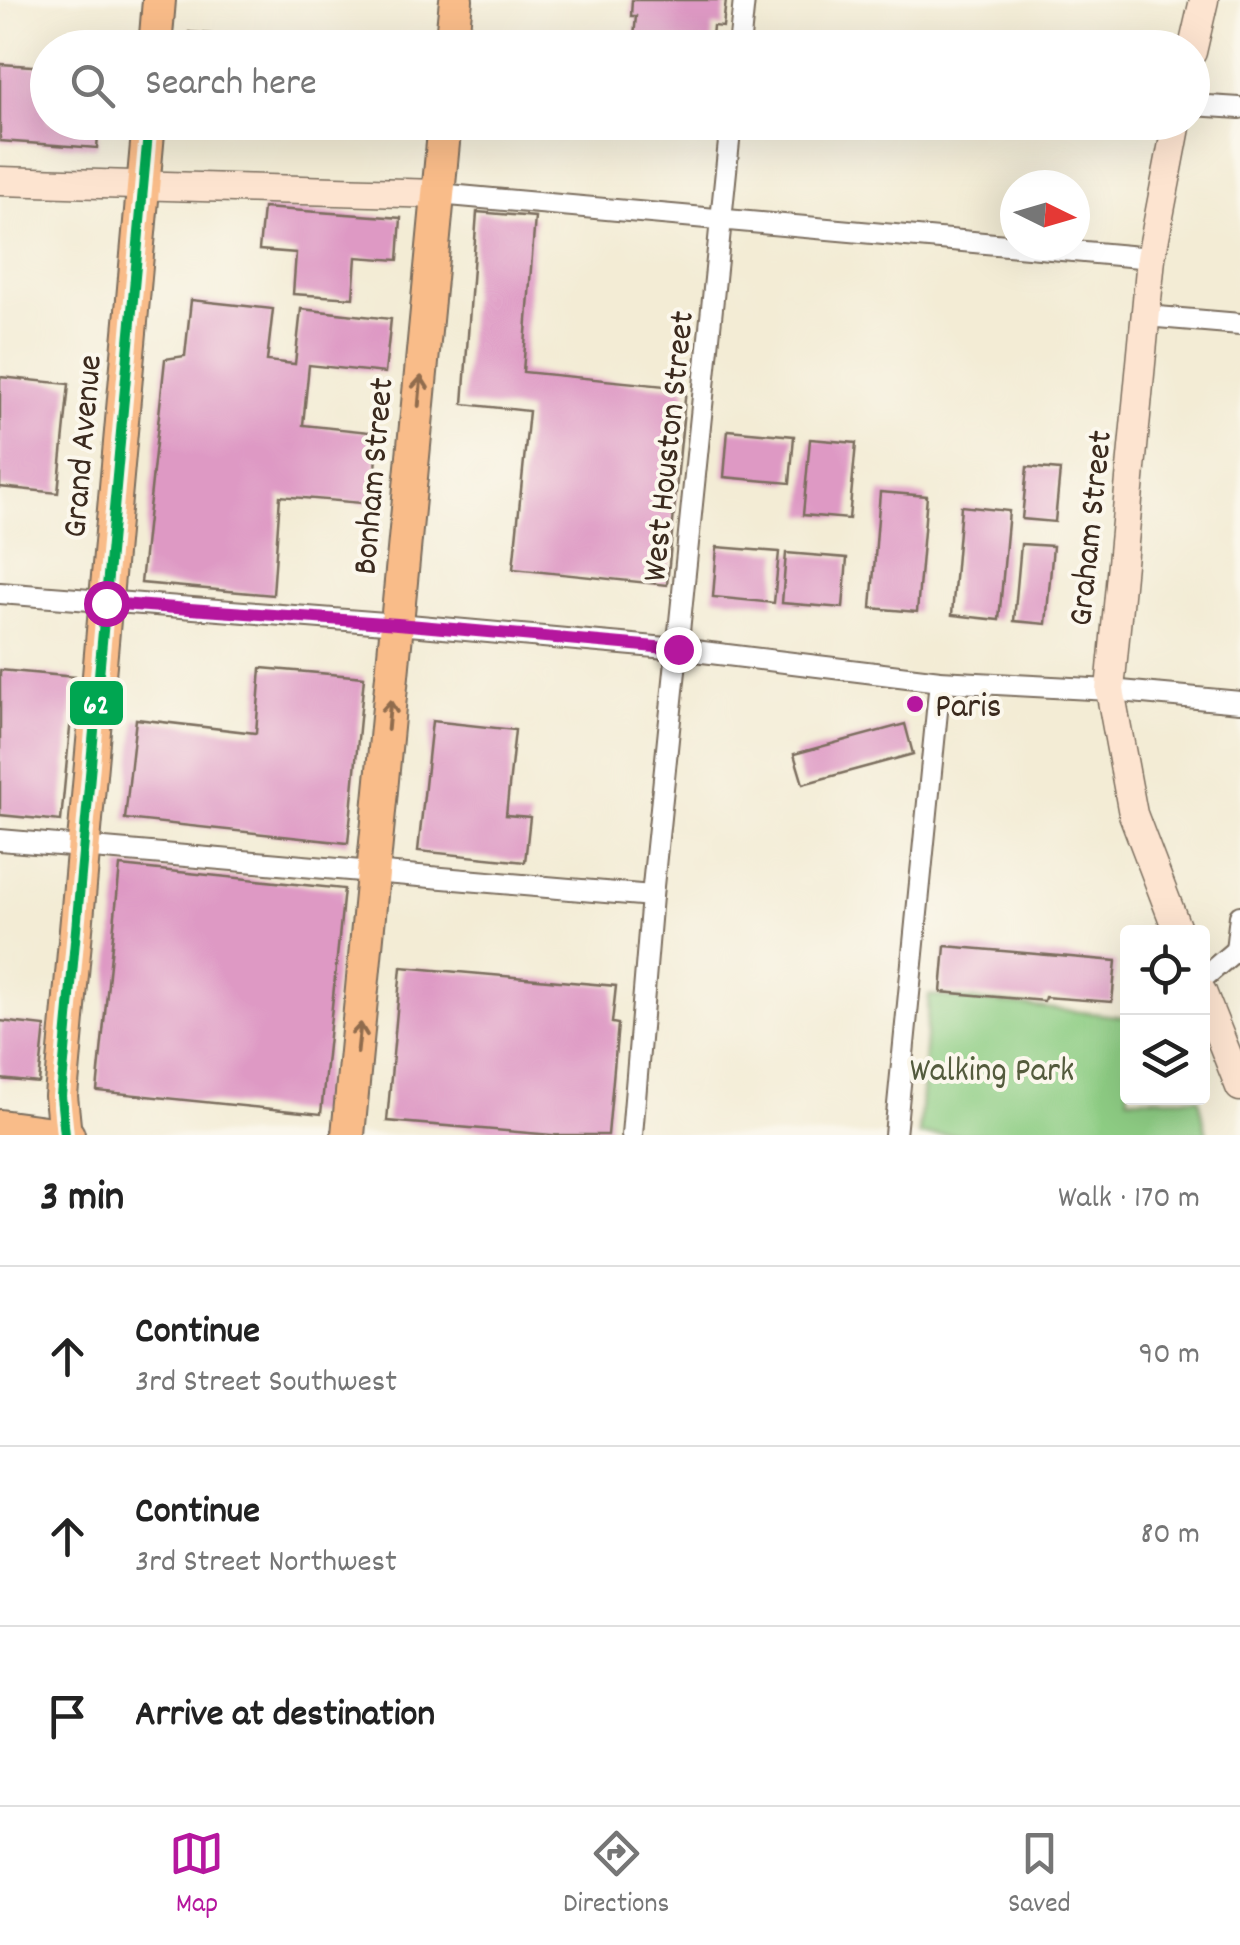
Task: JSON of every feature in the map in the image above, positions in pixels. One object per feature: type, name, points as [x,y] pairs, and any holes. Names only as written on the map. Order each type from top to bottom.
[{"type":"main road","points":[[156,30],[159,0]]},
{"type":"main road","points":[[454,30],[456,0]]},
{"type":"main road","name":"Grand Avenue","points":[[66,1135],[61,1096],[148,140]]},
{"type":"main road","name":"Bonham Street","points":[[348,1135],[443,140]]},
{"type":"main road","points":[[0,1126],[66,1135]]},
{"type":"street","points":[[741,30],[744,0]]},
{"type":"street","points":[[1197,30],[1204,0]]},
{"type":"street","points":[[1210,106],[1240,108]]},
{"type":"street","name":"West Houston Street","points":[[632,1135],[652,896],[729,140]]},
{"type":"street","name":"Graham Street","points":[[1175,140],[1152,258],[1110,690],[1133,814],[1175,925]]},
{"type":"street","points":[[0,181],[438,194],[1152,258]]},
{"type":"street","points":[[1146,316],[1240,324]]},
{"type":"street","points":[[0,593],[678,649],[940,681],[1240,702]]},
{"type":"street","points":[[895,1135],[940,681]]},
{"type":"street","points":[[0,840],[652,896]]},
{"type":"street","points":[[1210,972],[1236,950],[1240,916]]},
{"type":"street","points":[[1210,1012],[1240,1086]]},
{"type":"green space","name":"Walking Park","points":[[929,995],[1120,1016],[1120,1105],[1201,1105],[1207,1135],[919,1135]]},
{"type":"building","points":[[632,0],[726,0],[723,27],[713,26],[713,30],[635,30],[636,16],[631,16]]},
{"type":"building","points":[[0,64],[30,66],[30,140],[98,140],[97,148],[0,141]]},
{"type":"building","points":[[263,208],[401,218],[398,260],[356,257],[353,298],[293,294],[296,253],[259,250]]},
{"type":"building","points":[[477,212],[535,217],[523,372],[686,388],[667,585],[513,569],[529,411],[463,404]]},
{"type":"building","points":[[191,300],[273,309],[267,361],[295,364],[301,309],[391,319],[385,373],[309,365],[303,425],[379,433],[373,504],[280,496],[273,595],[141,583],[165,359],[185,356]]},
{"type":"building","points":[[0,377],[69,384],[58,493],[0,487]]},
{"type":"building","points":[[728,430],[794,436],[790,483],[724,477]]},
{"type":"building","points":[[810,439],[856,443],[849,519],[803,515]]},
{"type":"building","points":[[1027,467],[1060,470],[1055,522],[1022,519]]},
{"type":"building","points":[[880,492],[927,496],[917,612],[871,608]]},
{"type":"building","points":[[961,506],[1009,511],[999,620],[952,615]]},
{"type":"building","points":[[1021,544],[1053,546],[1046,624],[1014,621]]},
{"type":"building","points":[[717,547],[779,552],[774,603],[713,597]]},
{"type":"building","points":[[786,553],[847,558],[843,608],[782,603]]},
{"type":"building","points":[[261,668],[364,677],[348,843],[125,819],[136,719],[256,733]]},
{"type":"building","points":[[0,670],[75,677],[61,821],[0,815]]},
{"type":"building","points":[[432,721],[515,730],[506,815],[530,817],[525,862],[418,851]]},
{"type":"building","points":[[905,724],[913,754],[803,784],[794,754]]},
{"type":"building","points":[[120,866],[344,889],[321,1114],[97,1091]]},
{"type":"building","points":[[945,946],[1116,961],[1112,1002],[941,992]]},
{"type":"building","points":[[401,967],[616,986],[612,1023],[618,1024],[608,1135],[552,1135],[387,1121]]},
{"type":"building","points":[[0,1021],[45,1026],[39,1083],[0,1079]]},
{"type":"transit line","name":"62","points":[[65,1135],[61,1096],[147,140]]},
{"type":"place","name":"Paris","points":[[915,704]]},
{"type":"route","points":[[106,603],[678,649]]}]
